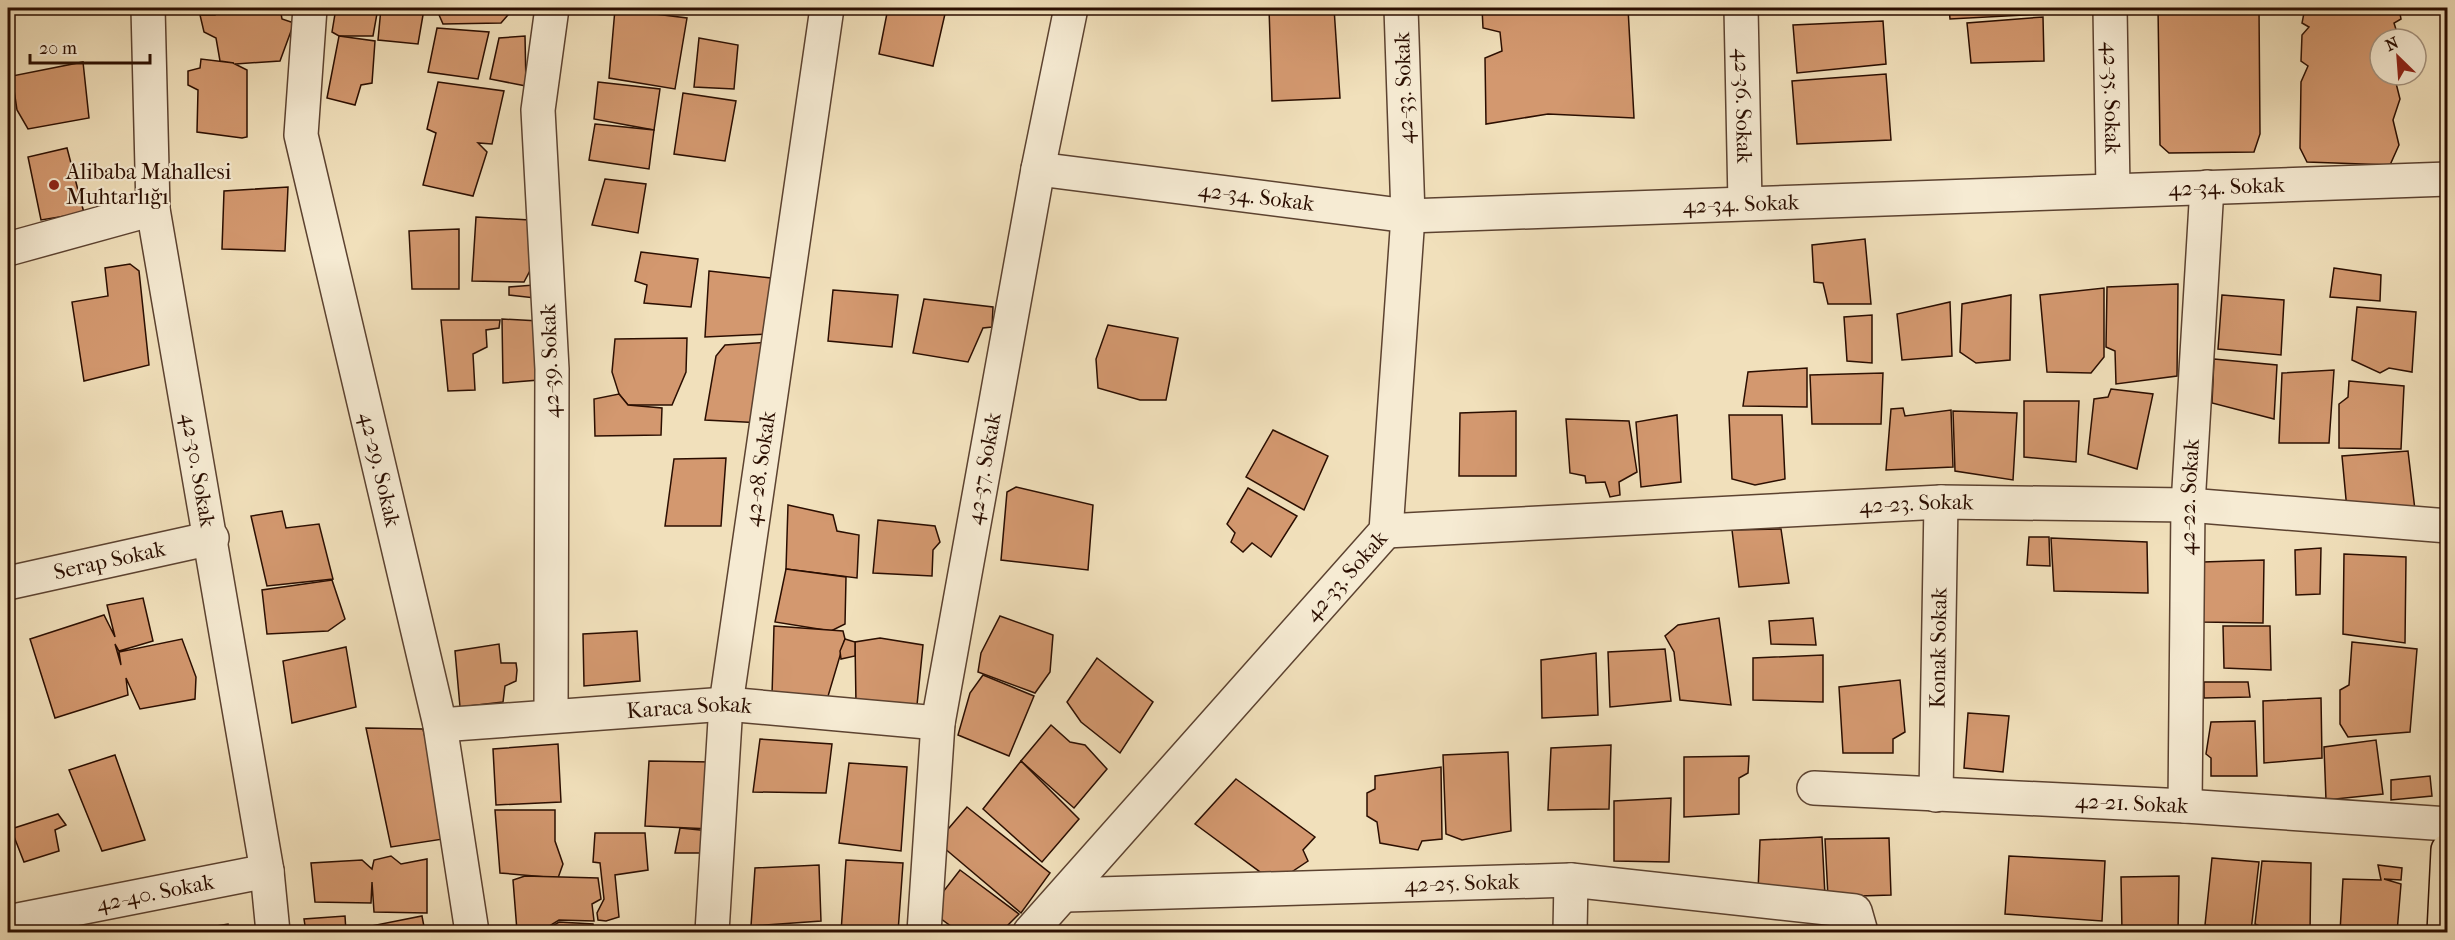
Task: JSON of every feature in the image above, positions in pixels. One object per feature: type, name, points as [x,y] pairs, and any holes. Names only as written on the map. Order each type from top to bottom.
[{"type":"main road","points":[[2444,933],[2448,850]]},
{"type":"street","name":"42-30. Sokak","points":[[148,8],[153,209],[212,538],[267,870],[273,933]]},
{"type":"street","name":"42-29. Sokak","points":[[310,8],[301,135],[440,724],[472,933]]},
{"type":"street","name":"42-39. Sokak","points":[[551,716],[552,369],[538,110],[552,8]]},
{"type":"street","name":"42-28. Sokak","points":[[711,933],[726,704],[827,8]]},
{"type":"street","name":"42-37. Sokak","points":[[924,933],[938,723],[1038,169],[1071,8]]},
{"type":"street","name":"42-33. Sokak","points":[[1030,933],[1386,531],[1408,216],[1401,8]]},
{"type":"street","name":"42-36. Sokak","points":[[1741,8],[1745,203]]},
{"type":"street","name":"42-35. Sokak","points":[[2110,8],[2113,190]]},
{"type":"street","name":"42-34. Sokak","points":[[1038,169],[1408,216],[2448,179]]},
{"type":"street","name":"42-22. Sokak","points":[[2185,806],[2188,505],[2207,187]]},
{"type":"street","points":[[8,249],[153,209]]},
{"type":"street","name":"42-23. Sokak","points":[[1386,531],[1941,502],[2188,505],[2448,526]]},
{"type":"street","name":"Konak Sokak","points":[[1936,795],[1941,502]]},
{"type":"street","name":"Serap Sokak","points":[[8,584],[212,538]]},
{"type":"street","name":"Karaca Sokak","points":[[440,724],[726,704],[938,723]]},
{"type":"street","name":"42-21. Sokak","points":[[1814,788],[2185,806],[2448,824]]},
{"type":"street","name":"42-40. Sokak","points":[[8,922],[267,870]]},
{"type":"street","points":[[1570,880],[1570,933]]},
{"type":"street","name":"42-25. Sokak","points":[[1066,895],[1570,880],[1858,922]]},
{"type":"building","points":[[215,8],[280,8],[282,19],[294,23],[280,61],[235,64],[247,70],[247,137],[197,132],[198,90],[188,85],[188,71],[200,68],[201,59],[234,63],[220,61],[216,38],[204,32],[200,15],[215,15]]},
{"type":"building","points":[[336,8],[378,8],[373,36],[339,36],[332,32]]},
{"type":"building","points":[[381,8],[417,8],[417,11],[423,15],[418,44],[378,40]]},
{"type":"building","points":[[436,8],[514,8],[501,23],[443,24]]},
{"type":"building","points":[[888,8],[945,14],[933,66],[879,54]]},
{"type":"building","points":[[1269,8],[1334,8],[1340,98],[1272,101]]},
{"type":"building","points":[[1482,8],[1628,8],[1634,118],[1548,114],[1486,124],[1485,58],[1502,51],[1500,32],[1483,28]]},
{"type":"building","points":[[1949,8],[2045,8],[2044,14],[1950,19]]},
{"type":"building","points":[[2158,8],[2259,8],[2260,134],[2254,152],[2169,153],[2160,145]]},
{"type":"building","points":[[2305,8],[2399,8],[2401,19],[2394,23],[2395,27],[2368,27],[2368,87],[2397,87],[2400,99],[2393,120],[2399,145],[2390,165],[2307,162],[2300,148],[2301,82],[2308,66],[2301,61],[2302,35],[2309,27],[2302,23]]},
{"type":"building","points":[[615,9],[687,18],[675,89],[609,78]]},
{"type":"building","points":[[2043,17],[2044,61],[1971,63],[1967,23]]},
{"type":"building","points":[[1883,21],[1886,64],[1797,73],[1793,25]]},
{"type":"building","points":[[437,28],[489,32],[478,79],[428,72]]},
{"type":"building","points":[[339,36],[375,41],[372,83],[361,85],[355,105],[327,98]]},
{"type":"building","points":[[525,36],[526,86],[490,79],[499,38]]},
{"type":"building","points":[[699,38],[738,45],[734,89],[694,87]]},
{"type":"building","points":[[83,62],[89,118],[28,129],[17,110],[12,76]]},
{"type":"building","points":[[1886,74],[1891,140],[1797,144],[1792,81]]},
{"type":"building","points":[[438,82],[504,91],[492,144],[478,143],[487,152],[473,196],[423,185],[436,133],[427,129]]},
{"type":"building","points":[[598,82],[660,89],[654,130],[594,119]]},
{"type":"building","points":[[683,93],[736,101],[725,161],[674,154]]},
{"type":"building","points":[[595,124],[654,130],[649,169],[589,160]]},
{"type":"building","points":[[67,148],[84,213],[41,220],[28,157]]},
{"type":"building","points":[[605,179],[646,184],[638,233],[592,225]]},
{"type":"building","points":[[288,187],[285,251],[222,249],[224,191]]},
{"type":"building","points":[[476,217],[530,220],[534,263],[524,282],[472,281]]},
{"type":"building","points":[[459,229],[459,289],[412,289],[409,231]]},
{"type":"building","points":[[1865,239],[1871,304],[1828,304],[1823,283],[1814,282],[1812,245]]},
{"type":"building","points":[[641,252],[698,259],[691,307],[644,303],[647,285],[635,281]]},
{"type":"building","points":[[130,264],[139,271],[149,365],[84,381],[72,302],[108,296],[105,268]]},
{"type":"building","points":[[2334,268],[2381,275],[2380,301],[2330,297]]},
{"type":"building","points":[[709,271],[771,278],[767,334],[705,337]]},
{"type":"building","points":[[2178,284],[2177,376],[2116,384],[2115,351],[2106,347],[2107,287]]},
{"type":"building","points":[[534,285],[535,298],[509,295],[509,287]]},
{"type":"building","points":[[2104,288],[2104,357],[2091,373],[2047,372],[2040,295]]},
{"type":"building","points":[[833,290],[898,295],[892,347],[828,341]]},
{"type":"building","points":[[2011,295],[2010,360],[1976,363],[1960,352],[1962,304]]},
{"type":"building","points":[[2222,295],[2284,300],[2281,355],[2218,349]]},
{"type":"building","points":[[924,299],[993,307],[992,327],[983,328],[968,362],[913,353]]},
{"type":"building","points":[[1950,302],[1952,356],[1902,360],[1897,314]]},
{"type":"building","points":[[2357,307],[2416,312],[2412,372],[2389,368],[2380,373],[2352,360]]},
{"type":"building","points":[[1872,315],[1872,363],[1847,361],[1844,317]]},
{"type":"building","points":[[502,319],[539,321],[539,380],[503,383]]},
{"type":"building","points":[[441,320],[500,320],[499,328],[486,330],[487,347],[473,354],[475,390],[448,391]]},
{"type":"building","points":[[1108,325],[1178,338],[1166,400],[1140,400],[1098,388],[1096,359]]},
{"type":"building","points":[[687,338],[686,372],[672,405],[628,405],[619,394],[612,372],[615,339]]},
{"type":"building","points":[[772,342],[763,423],[705,420],[716,356],[725,345]]},
{"type":"building","points":[[2214,359],[2277,365],[2274,419],[2212,403]]},
{"type":"building","points":[[1807,368],[1807,407],[1743,406],[1748,372]]},
{"type":"building","points":[[2334,370],[2329,443],[2279,443],[2282,373]]},
{"type":"building","points":[[1883,373],[1881,424],[1812,424],[1810,375]]},
{"type":"building","points":[[2349,381],[2404,386],[2401,449],[2339,448],[2339,404],[2348,397]]},
{"type":"building","points":[[2111,389],[2153,394],[2137,469],[2088,454],[2094,399],[2108,397]]},
{"type":"building","points":[[619,394],[628,405],[662,408],[661,435],[595,436],[594,399]]},
{"type":"building","points":[[2024,401],[2079,401],[2076,462],[2024,457]]},
{"type":"building","points":[[1903,408],[1905,416],[1951,410],[1953,467],[1886,470],[1891,409]]},
{"type":"building","points":[[1516,411],[1516,476],[1459,476],[1460,413]]},
{"type":"building","points":[[1953,411],[2017,413],[2013,480],[1955,471]]},
{"type":"building","points":[[1677,415],[1681,482],[1641,487],[1636,422]]},
{"type":"building","points":[[1729,415],[1782,415],[1785,479],[1755,485],[1732,479]]},
{"type":"building","points":[[1566,419],[1629,421],[1637,472],[1619,482],[1620,495],[1610,497],[1605,482],[1586,483],[1585,476],[1570,473]]},
{"type":"building","points":[[1273,430],[1328,456],[1304,510],[1246,477]]},
{"type":"building","points":[[2408,451],[2415,510],[2347,510],[2342,456]]},
{"type":"building","points":[[726,458],[721,526],[665,526],[674,459]]},
{"type":"building","points":[[1016,487],[1093,505],[1088,570],[1001,560],[1007,492]]},
{"type":"building","points":[[1248,488],[1297,516],[1271,557],[1252,543],[1243,552],[1231,542],[1235,533],[1227,524]]},
{"type":"building","points":[[788,505],[833,515],[837,531],[859,535],[857,578],[786,569]]},
{"type":"building","points":[[282,511],[286,528],[319,524],[333,579],[267,586],[251,516]]},
{"type":"building","points":[[878,520],[935,526],[940,542],[933,550],[932,576],[873,573]]},
{"type":"building","points":[[1781,529],[1789,583],[1739,587],[1732,530]]},
{"type":"building","points":[[2029,537],[2049,537],[2050,566],[2027,565]]},
{"type":"building","points":[[2051,538],[2147,542],[2148,593],[2054,591]]},
{"type":"building","points":[[2321,548],[2320,594],[2296,595],[2295,550]]},
{"type":"building","points":[[2344,554],[2406,557],[2405,643],[2343,634]]},
{"type":"building","points":[[2264,560],[2263,623],[2202,622],[2203,562]]},
{"type":"building","points":[[786,569],[846,577],[845,624],[831,631],[775,622]]},
{"type":"building","points":[[332,580],[345,619],[328,631],[267,634],[262,590]]},
{"type":"building","points":[[143,598],[153,641],[119,651],[115,644],[121,665],[119,652],[182,639],[196,677],[195,699],[140,709],[126,678],[128,695],[55,718],[30,639],[104,615],[115,637],[107,605]]},
{"type":"building","points":[[1000,616],[1053,635],[1050,672],[1035,693],[978,672],[981,653]]},
{"type":"building","points":[[1719,618],[1731,705],[1680,700],[1674,652],[1665,636],[1678,625]]},
{"type":"building","points":[[1813,618],[1816,645],[1771,644],[1769,621]]},
{"type":"building","points":[[774,626],[843,631],[845,639],[826,703],[772,695]]},
{"type":"building","points":[[2223,626],[2270,626],[2271,670],[2224,668]]},
{"type":"building","points":[[637,631],[640,681],[584,686],[583,634]]},
{"type":"building","points":[[880,638],[923,645],[917,705],[856,704],[855,642]]},
{"type":"building","points":[[845,639],[855,642],[855,656],[841,659],[840,651]]},
{"type":"building","points":[[2352,642],[2417,649],[2410,732],[2348,737],[2340,724],[2340,690],[2349,685]]},
{"type":"building","points":[[499,644],[501,663],[516,663],[517,670],[516,681],[505,686],[503,702],[460,707],[455,651]]},
{"type":"building","points":[[346,647],[356,707],[292,723],[283,661]]},
{"type":"building","points":[[1665,649],[1671,701],[1610,707],[1608,652]]},
{"type":"building","points":[[1596,653],[1598,715],[1542,718],[1541,660]]},
{"type":"building","points":[[1823,655],[1823,702],[1753,700],[1753,658]]},
{"type":"building","points":[[1097,658],[1153,702],[1120,753],[1081,722],[1067,702]]},
{"type":"building","points":[[983,675],[1034,696],[1009,756],[958,735],[970,693]]},
{"type":"building","points":[[1900,680],[1905,732],[1893,739],[1893,753],[1843,753],[1839,687]]},
{"type":"building","points":[[2204,682],[2248,682],[2250,697],[2204,698]]},
{"type":"building","points":[[2321,698],[2322,758],[2264,763],[2263,701]]},
{"type":"building","points":[[1968,713],[2009,716],[2003,772],[1964,768]]},
{"type":"building","points":[[2255,721],[2257,776],[2211,776],[2211,758],[2206,754],[2211,722]]},
{"type":"building","points":[[1051,725],[1070,742],[1085,745],[1107,769],[1074,808],[1021,761]]},
{"type":"building","points":[[366,728],[423,729],[450,838],[391,847]]},
{"type":"building","points":[[760,739],[832,744],[826,793],[753,792]]},
{"type":"building","points":[[2376,740],[2383,794],[2326,800],[2324,747]]},
{"type":"building","points":[[558,744],[561,802],[496,805],[493,749]]},
{"type":"building","points":[[1611,745],[1609,809],[1548,810],[1551,748]]},
{"type":"building","points":[[1508,752],[1511,831],[1462,840],[1446,834],[1443,755]]},
{"type":"building","points":[[115,755],[145,840],[102,851],[69,770]]},
{"type":"building","points":[[1749,756],[1748,773],[1739,778],[1739,814],[1684,817],[1684,757]]},
{"type":"building","points":[[649,761],[712,762],[711,829],[645,826]]},
{"type":"building","points":[[1021,761],[1079,819],[1042,862],[983,809]]},
{"type":"building","points":[[849,763],[907,767],[901,851],[839,843]]},
{"type":"building","points":[[1441,767],[1442,839],[1422,841],[1418,850],[1380,843],[1377,822],[1367,816],[1367,793],[1375,789],[1375,776]]},
{"type":"building","points":[[2430,776],[2432,796],[2391,800],[2391,780]]},
{"type":"building","points":[[1236,779],[1315,837],[1303,850],[1308,861],[1275,883],[1195,824]]},
{"type":"building","points":[[1671,798],[1669,862],[1614,861],[1614,801]]},
{"type":"building","points":[[967,807],[1050,873],[1021,913],[937,842]]},
{"type":"building","points":[[495,810],[555,810],[555,841],[563,864],[558,878],[500,873]]},
{"type":"building","points":[[58,814],[66,825],[55,830],[59,851],[24,862],[11,829]]},
{"type":"building","points":[[680,828],[710,831],[710,853],[675,853]]},
{"type":"building","points":[[595,833],[645,833],[648,870],[615,875],[619,917],[606,921],[598,920],[597,913],[604,899],[600,863],[593,862]]},
{"type":"building","points":[[1822,837],[1825,896],[1758,892],[1760,840]]},
{"type":"building","points":[[1889,838],[1891,895],[1828,897],[1825,839]]},
{"type":"building","points":[[391,856],[401,864],[427,859],[427,913],[374,912],[372,882],[371,903],[315,902],[311,863],[362,860],[372,869],[374,860]]},
{"type":"building","points":[[2009,856],[2105,861],[2102,921],[2005,914]]},
{"type":"building","points":[[2212,858],[2259,862],[2251,931],[2205,925]]},
{"type":"building","points":[[846,860],[903,863],[898,932],[841,932]]},
{"type":"building","points":[[2262,861],[2311,863],[2310,932],[2273,932],[2255,924]]},
{"type":"building","points":[[819,865],[821,921],[751,926],[755,868]]},
{"type":"building","points":[[2378,865],[2402,868],[2401,880],[2384,879],[2401,884],[2397,932],[2340,932],[2343,879],[2381,880]]},
{"type":"building","points":[[960,870],[1019,914],[1001,932],[959,932],[929,910]]},
{"type":"building","points":[[525,876],[598,878],[601,899],[592,904],[594,921],[559,920],[543,930],[517,931],[513,880]]},
{"type":"building","points":[[2179,876],[2178,932],[2122,932],[2121,877]]},
{"type":"building","points":[[345,916],[346,932],[306,932],[304,919]]},
{"type":"building","points":[[422,916],[425,932],[372,932],[371,926]]},
{"type":"building","points":[[559,922],[593,924],[594,932],[537,932],[544,931]]},
{"type":"building","points":[[228,924],[229,932],[186,932],[186,931]]},
{"type":"place","name":"Alibaba Mahallesi Muhtarlığı","points":[[54,185]]}]
